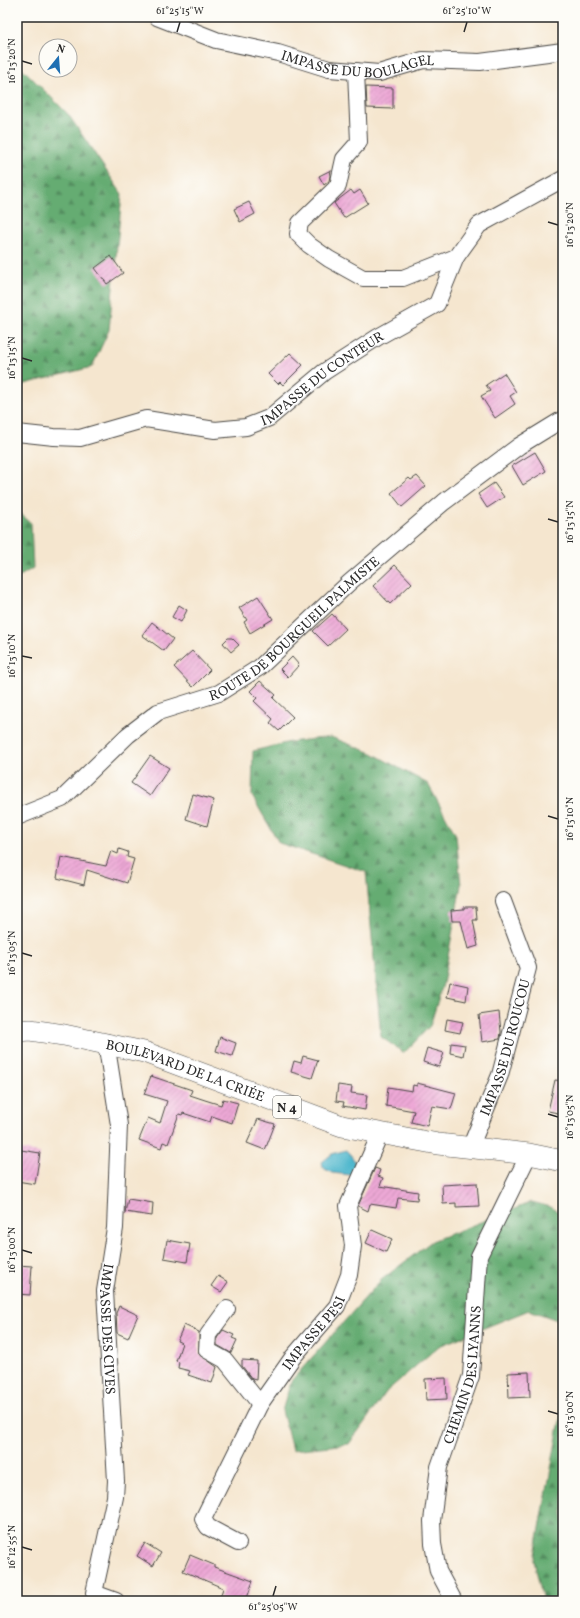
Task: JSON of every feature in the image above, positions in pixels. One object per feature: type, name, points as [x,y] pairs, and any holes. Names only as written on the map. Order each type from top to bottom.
[{"type":"main road","name":"BOULEVARD DE LA CRIÉE","points":[[17,1031],[30,1030],[106,1042],[144,1052],[342,1126],[380,1134],[470,1148],[528,1154],[563,1161]]},
{"type":"street","name":"IMPASSE DU BOULAGEL","points":[[157,17],[216,40],[278,53],[329,69],[379,73],[423,60],[480,62],[563,51]]},
{"type":"street","points":[[356,71],[360,142],[344,159],[338,186],[300,223],[298,234],[309,245],[329,259],[363,278],[403,278],[456,256]]},
{"type":"street","name":"IMPASSE DU CONTEUR","points":[[17,433],[80,438],[146,419],[215,430],[246,427],[269,418],[324,372],[378,337],[437,304],[456,256],[479,226],[563,179]]},
{"type":"street","name":"ROUTE DE BOURGUEIL PALMISTE","points":[[17,817],[62,799],[128,735],[158,712],[219,693],[260,667],[350,582],[444,502],[519,446],[563,419]]},
{"type":"street","name":"IMPASSE DU ROUCOU","points":[[470,1148],[500,1075],[528,968],[503,901]]},
{"type":"street","name":"IMPASSE DES CIVES","points":[[106,1042],[119,1125],[116,1215],[105,1291],[116,1481],[115,1497],[94,1592],[116,1601]]},
{"type":"street","name":"IMPASSE PESI","points":[[238,1543],[208,1527],[203,1519],[260,1404],[293,1357],[337,1306],[349,1275],[353,1246],[348,1206],[380,1134]]},
{"type":"street","name":"CHEMIN DES LYANNS","points":[[454,1601],[438,1571],[433,1544],[432,1521],[439,1467],[471,1376],[479,1256],[528,1154]]},
{"type":"street","points":[[227,1309],[208,1335],[207,1350],[225,1360],[260,1404]]},
{"type":"green space","points":[[17,63],[68,114],[122,194],[109,330],[92,367],[17,386]]},
{"type":"green space","points":[[17,511],[31,523],[33,568],[17,578]]},
{"type":"green space","points":[[331,737],[372,753],[428,784],[456,835],[461,885],[443,984],[430,1026],[404,1053],[381,1037],[366,872],[279,843],[252,796],[253,751],[290,742]]},
{"type":"green space","points":[[532,1202],[551,1207],[563,1215],[563,1337],[560,1321],[529,1310],[439,1346],[387,1391],[349,1444],[292,1450],[282,1411],[291,1381],[381,1280],[432,1241]]},
{"type":"green space","points":[[563,1404],[563,1601],[543,1601],[534,1560]]},
{"type":"water","points":[[346,1150],[355,1162],[355,1168],[350,1175],[332,1173],[323,1168],[322,1162],[332,1154]]},
{"type":"building","points":[[366,87],[393,88],[393,109],[367,108]]},
{"type":"building","points":[[331,170],[329,181],[324,185],[319,176]]},
{"type":"building","points":[[351,190],[354,194],[360,190],[368,203],[344,218],[334,203]]},
{"type":"building","points":[[249,202],[255,214],[240,222],[234,209]]},
{"type":"building","points":[[111,256],[123,273],[107,284],[95,268]]},
{"type":"building","points":[[290,353],[303,365],[283,385],[280,382],[278,384],[268,374]]},
{"type":"building","points":[[504,373],[516,392],[510,396],[515,404],[495,418],[481,396],[490,391],[486,385]]},
{"type":"building","points":[[535,452],[546,471],[523,485],[512,466]]},
{"type":"building","points":[[417,476],[426,486],[402,507],[391,493],[409,478],[411,480]]},
{"type":"building","points":[[494,483],[504,497],[487,508],[478,494]]},
{"type":"building","points":[[395,565],[412,583],[390,604],[373,586]]},
{"type":"building","points":[[258,596],[273,619],[250,633],[244,622],[247,620],[239,608]]},
{"type":"building","points":[[179,605],[187,610],[181,622],[172,617]]},
{"type":"building","points":[[332,614],[346,629],[328,646],[313,631]]},
{"type":"building","points":[[152,622],[173,639],[164,651],[142,635]]},
{"type":"building","points":[[228,638],[232,638],[239,645],[231,652],[223,643]]},
{"type":"building","points":[[192,651],[210,670],[193,687],[174,667]]},
{"type":"building","points":[[292,657],[299,665],[288,677],[280,669]]},
{"type":"building","points":[[260,681],[276,695],[273,698],[293,717],[279,731],[270,723],[273,719],[254,701],[257,698],[250,691]]},
{"type":"building","points":[[150,756],[169,768],[150,796],[131,783]]},
{"type":"building","points":[[193,794],[214,800],[207,826],[186,819]]},
{"type":"building","points":[[119,849],[128,852],[127,857],[134,859],[127,883],[87,870],[84,885],[57,878],[61,857],[106,866],[111,851],[118,854]]},
{"type":"building","points":[[464,907],[476,907],[477,920],[473,920],[478,946],[468,949],[461,921],[452,921],[451,910],[464,909]]},
{"type":"building","points":[[450,982],[468,986],[466,1001],[447,997]]},
{"type":"building","points":[[499,1012],[501,1032],[500,1039],[482,1042],[479,1015]]},
{"type":"building","points":[[447,1019],[463,1022],[460,1033],[445,1030]]},
{"type":"building","points":[[220,1037],[236,1043],[232,1056],[216,1051]]},
{"type":"building","points":[[451,1043],[465,1045],[463,1056],[450,1053]]},
{"type":"building","points":[[427,1048],[444,1053],[439,1067],[423,1062]]},
{"type":"building","points":[[303,1056],[318,1060],[312,1078],[291,1072],[294,1061],[301,1063]]},
{"type":"building","points":[[151,1076],[192,1090],[190,1095],[221,1105],[223,1099],[238,1103],[232,1123],[212,1116],[210,1122],[183,1113],[182,1115],[179,1114],[168,1144],[163,1142],[161,1148],[139,1140],[148,1118],[160,1123],[167,1101],[144,1094]]},
{"type":"building","points":[[555,1080],[563,1081],[563,1114],[548,1111]]},
{"type":"building","points":[[417,1083],[456,1093],[451,1109],[432,1106],[427,1126],[411,1122],[414,1111],[386,1106],[388,1087],[412,1091],[413,1085],[417,1086]]},
{"type":"building","points":[[338,1085],[352,1087],[351,1093],[367,1095],[365,1110],[343,1106],[344,1102],[336,1101]]},
{"type":"building","points":[[258,1119],[275,1124],[265,1150],[247,1143]]},
{"type":"building","points":[[21,1150],[40,1153],[35,1184],[17,1181],[17,1164],[19,1165]]},
{"type":"building","points":[[375,1168],[380,1170],[378,1176],[383,1178],[380,1186],[418,1192],[417,1200],[398,1198],[396,1208],[370,1204],[368,1211],[358,1206]]},
{"type":"building","points":[[477,1183],[479,1206],[456,1207],[456,1203],[443,1204],[442,1185]]},
{"type":"building","points":[[128,1199],[153,1203],[152,1216],[125,1212]]},
{"type":"building","points":[[372,1230],[392,1239],[386,1252],[366,1243]]},
{"type":"building","points":[[167,1240],[190,1244],[187,1262],[164,1258]]},
{"type":"building","points":[[17,1265],[32,1266],[30,1295],[17,1294]]},
{"type":"building","points":[[218,1276],[228,1282],[221,1292],[211,1286]]},
{"type":"building","points":[[119,1306],[138,1315],[128,1338],[117,1333],[116,1313]]},
{"type":"building","points":[[184,1325],[199,1332],[199,1354],[217,1367],[212,1383],[188,1375],[190,1371],[178,1368],[179,1362],[176,1361],[182,1343],[177,1341]]},
{"type":"building","points":[[223,1330],[234,1335],[232,1338],[237,1340],[231,1353],[217,1345],[217,1338]]},
{"type":"building","points":[[242,1360],[257,1361],[256,1380],[252,1379],[242,1366]]},
{"type":"building","points":[[529,1372],[530,1397],[509,1398],[508,1373]]},
{"type":"building","points":[[446,1378],[447,1399],[426,1400],[425,1379]]},
{"type":"building","points":[[145,1543],[161,1553],[153,1566],[137,1556]]},
{"type":"building","points":[[190,1555],[214,1565],[214,1567],[253,1581],[246,1601],[219,1601],[223,1588],[183,1571]]}]
